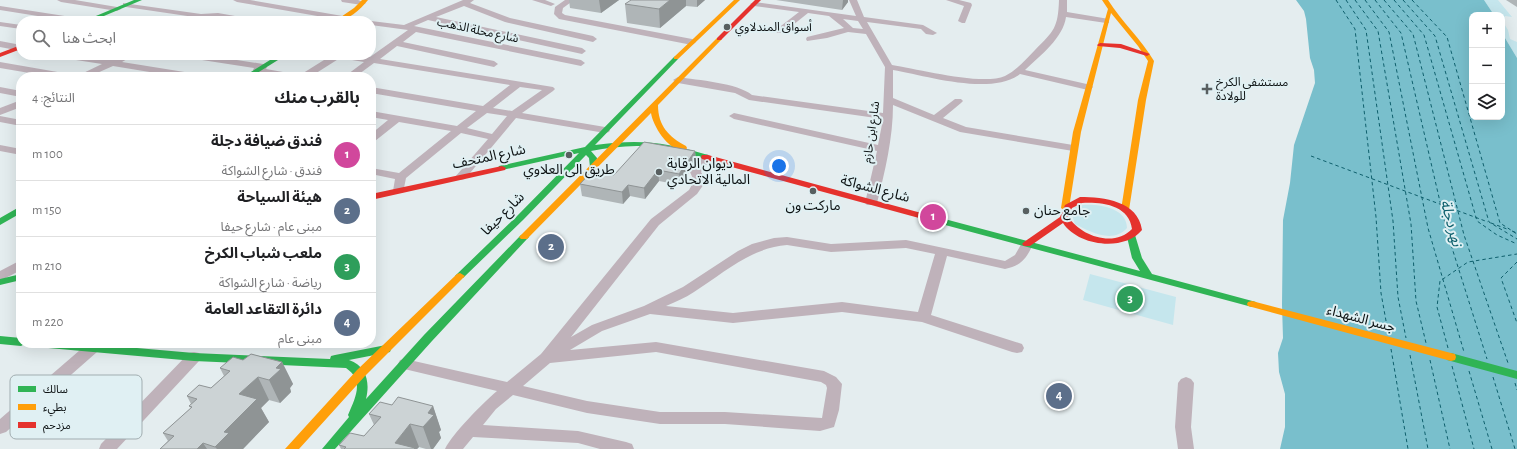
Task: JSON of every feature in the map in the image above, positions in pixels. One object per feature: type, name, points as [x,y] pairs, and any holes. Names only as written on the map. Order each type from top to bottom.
[{"type":"main road","points":[[99,16],[139,0]]},
{"type":"main road","name":"شارع حيفا","points":[[291,449],[361,373],[520,218],[692,42],[737,0]]},
{"type":"main road","points":[[1105,0],[1109,10],[1148,54],[1151,61],[1142,100],[1125,210]]},
{"type":"main road","points":[[345,16],[363,1]]},
{"type":"main road","points":[[328,449],[428,338],[593,165],[756,2]]},
{"type":"main road","points":[[1028,244],[1064,218],[1073,148],[1109,10]]},
{"type":"main road","points":[[1101,41],[1136,40]]},
{"type":"main road","points":[[1101,41],[1148,54]]},
{"type":"main road","points":[[0,55],[16,50]]},
{"type":"main road","points":[[254,72],[274,60]]},
{"type":"main road","points":[[654,104],[653,115],[656,126],[665,136],[678,146],[701,155]]},
{"type":"main road","points":[[602,134],[600,140],[604,142],[616,143]]},
{"type":"main road","name":"شارع المتحف","points":[[376,197],[616,143]]},
{"type":"main road","name":"شارع الشواكة","points":[[616,143],[655,144],[701,155],[871,203],[1198,290]]},
{"type":"main road","points":[[586,150],[594,158],[593,165]]},
{"type":"main road","points":[[1064,218],[1070,226],[1080,233],[1093,238],[1108,241],[1122,240],[1132,237],[1137,231],[1138,224],[1134,217],[1115,205],[1091,200],[1080,200],[1071,203],[1066,208]]},
{"type":"main road","points":[[2,219],[16,212]]},
{"type":"main road","points":[[1132,237],[1136,256],[1149,277]]},
{"type":"main road","points":[[0,282],[16,278]]},
{"type":"main road","name":"جسر الشهداء","points":[[1198,290],[1517,376]]},
{"type":"main road","points":[[414,342],[428,338]]},
{"type":"main road","points":[[0,340],[16,342]]},
{"type":"main road","points":[[311,361],[348,358],[400,345]]},
{"type":"main road","points":[[92,348],[194,356],[348,364],[356,367],[361,373],[364,390],[351,424]]},
{"type":"street","points":[[34,13],[67,0],[117,9]]},
{"type":"street","points":[[345,0],[363,1]]},
{"type":"street","points":[[536,0],[551,4]]},
{"type":"street","points":[[570,0],[558,7],[558,14],[562,17],[692,42]]},
{"type":"street","name":"شارع ابن حازم","points":[[853,0],[889,67],[888,117],[871,203]]},
{"type":"street","points":[[950,0],[968,5],[962,21]]},
{"type":"street","points":[[889,67],[961,79],[986,81],[1004,79],[1019,71],[1056,34],[1061,26],[1064,14],[1062,0]]},
{"type":"street","points":[[218,15],[234,6],[250,1],[321,16]]},
{"type":"street","points":[[404,28],[467,2],[508,20],[593,39]]},
{"type":"street","points":[[756,2],[834,16],[923,27],[929,32],[933,33]]},
{"type":"street","points":[[126,5],[201,16],[224,16]]},
{"type":"street","points":[[0,8],[54,16]]},
{"type":"street","points":[[0,17],[17,11]]},
{"type":"street","points":[[780,31],[806,11]]},
{"type":"street","points":[[1064,14],[1106,20]]},
{"type":"street","points":[[834,16],[849,29]]},
{"type":"street","points":[[428,18],[582,51]]},
{"type":"street","points":[[0,24],[16,26]]},
{"type":"street","name":"شارع محلة الذهب","points":[[376,24],[415,30],[581,63]]},
{"type":"street","points":[[376,30],[384,25]]},
{"type":"street","points":[[810,39],[827,36],[849,29],[869,32]]},
{"type":"street","points":[[376,58],[415,30]]},
{"type":"street","points":[[396,43],[494,64],[476,77]]},
{"type":"street","points":[[0,44],[16,47]]},
{"type":"street","points":[[93,60],[166,72]]},
{"type":"street","points":[[91,72],[118,60]]},
{"type":"street","points":[[216,60],[276,72]]},
{"type":"street","points":[[312,72],[331,60]]},
{"type":"street","points":[[356,72],[373,60],[550,89],[514,114],[493,137],[461,177]]},
{"type":"street","points":[[0,65],[40,72]]},
{"type":"street","points":[[1019,71],[1060,79],[1088,87]]},
{"type":"street","points":[[678,80],[736,90],[748,97],[888,117]]},
{"type":"street","points":[[399,191],[401,176],[518,84]]},
{"type":"street","points":[[0,90],[16,93]]},
{"type":"street","points":[[376,91],[514,114],[602,134]]},
{"type":"street","points":[[889,100],[964,130],[1073,148]]},
{"type":"street","points":[[935,119],[958,101]]},
{"type":"street","points":[[0,112],[16,105]]},
{"type":"street","points":[[376,115],[459,129],[493,137]]},
{"type":"street","points":[[734,116],[882,149]]},
{"type":"street","points":[[0,118],[16,122]]},
{"type":"street","points":[[376,135],[397,118]]},
{"type":"street","points":[[0,148],[16,151]]},
{"type":"street","points":[[546,358],[655,222],[693,192],[700,181],[695,172],[701,155]]},
{"type":"street","points":[[376,173],[401,176]]},
{"type":"street","points":[[453,449],[491,405],[546,358],[597,328],[649,309],[688,290],[742,254],[756,247],[774,242],[787,241],[831,248],[906,244],[997,264],[1013,265],[1018,261],[1028,244]]},
{"type":"street","points":[[923,317],[942,251]]},
{"type":"street","points":[[0,277],[16,267]]},
{"type":"street","points":[[649,309],[733,318],[842,307],[923,317],[1017,348]]},
{"type":"street","points":[[405,364],[587,407],[660,418],[725,418],[820,425],[828,423],[830,417],[834,385],[831,380],[824,377],[656,347],[546,358]]},
{"type":"street","points":[[61,375],[92,348]]},
{"type":"street","points":[[142,412],[194,356]]},
{"type":"street","points":[[1186,383],[1183,427],[1186,449]]},
{"type":"street","points":[[0,428],[10,419]]},
{"type":"street","points":[[468,430],[578,437],[626,449]]},
{"type":"street","points":[[107,449],[116,439]]},
{"type":"shaded area","points":[[1484,0],[1498,0],[1512,17],[1505,16],[1505,12],[1492,12]]},
{"type":"shaded area","points":[[1505,25],[1510,39],[1517,42],[1517,58],[1505,38]]},
{"type":"shaded area","points":[[1083,205],[1097,205],[1117,212],[1126,221],[1127,228],[1121,233],[1108,236],[1094,233],[1075,224],[1071,212],[1075,207]]},
{"type":"shaded area","points":[[1090,274],[1176,297],[1173,325],[1083,300]]},
{"type":"water","name":"نهر دجلة","points":[[1296,0],[1484,0],[1492,12],[1469,12],[1469,120],[1505,120],[1505,38],[1517,58],[1517,449],[1280,449],[1285,427],[1285,394],[1279,372],[1278,353],[1283,338],[1283,220],[1290,183],[1294,145],[1315,83],[1304,11]]},
{"type":"building","points":[[631,0],[670,0],[659,9],[625,4]]},
{"type":"building","points":[[644,142],[695,151],[679,174],[658,170],[644,188],[628,185],[622,192],[580,184],[592,171],[614,175]]},
{"type":"building","points":[[251,354],[282,362],[276,368],[281,369],[269,380],[258,377],[239,394],[257,399],[224,432],[229,433],[215,447],[203,443],[197,449],[160,449],[174,436],[163,433],[192,407],[189,406],[197,399],[187,396],[199,385],[211,388],[230,371],[220,368],[233,357],[243,360]]},
{"type":"building","points":[[398,397],[433,406],[428,413],[434,415],[423,427],[410,424],[395,443],[415,448],[414,449],[344,449],[346,447],[339,445],[350,433],[364,436],[381,417],[369,414],[380,402],[392,405]]},
{"type":"ferry route","points":[[1336,0],[1355,29],[1372,179]]},
{"type":"ferry route","points":[[1346,0],[1366,30],[1388,185]]},
{"type":"ferry route","points":[[1355,0],[1378,31],[1405,191]]},
{"type":"ferry route","points":[[1365,0],[1389,32],[1422,197]]},
{"type":"ferry route","points":[[1375,0],[1401,33],[1441,204]]},
{"type":"ferry route","points":[[1384,0],[1413,34],[1458,211]]},
{"type":"ferry route","points":[[1394,0],[1424,35],[1476,218]]},
{"type":"ferry route","points":[[1403,0],[1435,36],[1489,222],[1517,239]]},
{"type":"ferry route","points":[[1412,0],[1447,37],[1500,223],[1513,231]]},
{"type":"ferry route","points":[[1311,156],[1372,179]]},
{"type":"ferry route","points":[[1372,179],[1388,185]]},
{"type":"ferry route","points":[[1372,179],[1381,293],[1388,332]]},
{"type":"ferry route","points":[[1388,185],[1405,191]]},
{"type":"ferry route","points":[[1388,185],[1393,221],[1398,297],[1406,338]]},
{"type":"ferry route","points":[[1405,191],[1422,197]]},
{"type":"ferry route","points":[[1405,191],[1411,224],[1416,301],[1426,343]]},
{"type":"ferry route","points":[[1422,197],[1441,204]]},
{"type":"ferry route","points":[[1422,197],[1428,228],[1443,279]]},
{"type":"ferry route","points":[[1441,204],[1458,211]]},
{"type":"ferry route","points":[[1441,204],[1447,232],[1458,268]]},
{"type":"ferry route","points":[[1458,211],[1476,218]]},
{"type":"ferry route","points":[[1458,211],[1473,261]]},
{"type":"ferry route","points":[[1476,218],[1488,222]]},
{"type":"ferry route","points":[[1476,218],[1477,221],[1497,235],[1517,244]]},
{"type":"ferry route","points":[[1491,223],[1507,229]]},
{"type":"ferry route","points":[[1513,231],[1517,233]]},
{"type":"ferry route","points":[[1513,231],[1517,234]]},
{"type":"ferry route","points":[[1473,261],[1517,254]]},
{"type":"ferry route","points":[[1458,268],[1468,262],[1473,261]]},
{"type":"ferry route","points":[[1473,261],[1508,363]]},
{"type":"ferry route","points":[[1517,262],[1501,278],[1517,323]]},
{"type":"ferry route","points":[[1443,279],[1458,268]]},
{"type":"ferry route","points":[[1458,268],[1487,359]]},
{"type":"ferry route","points":[[1443,279],[1464,352]]},
{"type":"ferry route","points":[[1443,279],[1440,281],[1437,307],[1448,348]]},
{"type":"ferry route","points":[[1391,349],[1408,449]]},
{"type":"ferry route","points":[[1410,355],[1428,449]]},
{"type":"ferry route","points":[[1430,360],[1450,449]]},
{"type":"ferry route","points":[[1452,366],[1474,449]]},
{"type":"ferry route","points":[[1469,371],[1492,449]]},
{"type":"ferry route","points":[[1493,377],[1515,449]]},
{"type":"ferry route","points":[[1515,383],[1517,390]]},
{"type":"traffic: fast","points":[[99,16],[139,0]]},
{"type":"traffic: fast","points":[[460,276],[520,218],[676,58]]},
{"type":"traffic: fast","points":[[254,72],[275,60]]},
{"type":"traffic: fast","points":[[502,168],[572,152],[626,144],[660,145],[705,157]]},
{"type":"traffic: fast","points":[[586,150],[593,158],[593,165]]},
{"type":"traffic: fast","points":[[0,222],[16,212]]},
{"type":"traffic: fast","points":[[922,216],[1252,304]]},
{"type":"traffic: fast","points":[[328,449],[428,338],[524,237]]},
{"type":"traffic: fast","points":[[1132,237],[1137,258],[1149,277]]},
{"type":"traffic: fast","points":[[0,282],[16,278]]},
{"type":"traffic: fast","points":[[0,340],[16,342]]},
{"type":"traffic: fast","points":[[93,348],[194,357],[348,364],[360,374],[363,386],[360,400],[354,415]]},
{"type":"traffic: fast","points":[[335,359],[386,349]]},
{"type":"traffic: fast","points":[[1451,357],[1517,375]]},
{"type":"traffic: slow","points":[[346,16],[356,9],[365,0]]},
{"type":"traffic: slow","points":[[676,58],[737,0]]},
{"type":"traffic: slow","points":[[1105,0],[1116,16],[1141,45],[1151,61],[1142,100],[1125,210]]},
{"type":"traffic: slow","points":[[1065,208],[1077,132],[1109,10]]},
{"type":"traffic: slow","points":[[524,237],[719,39]]},
{"type":"traffic: slow","points":[[654,104],[655,119],[661,130],[670,140],[683,148]]},
{"type":"traffic: slow","points":[[291,449],[361,373],[460,276]]},
{"type":"traffic: slow","points":[[1252,304],[1451,357]]},
{"type":"traffic: jam","points":[[719,39],[758,0]]},
{"type":"traffic: jam","points":[[1100,45],[1121,46],[1147,54]]},
{"type":"traffic: jam","points":[[0,55],[16,49]]},
{"type":"traffic: jam","points":[[705,157],[922,216]]},
{"type":"traffic: jam","points":[[376,196],[502,168]]},
{"type":"traffic: jam","points":[[1080,200],[1106,202],[1125,209],[1136,221],[1137,230],[1130,237],[1110,241],[1098,240],[1077,231],[1069,224],[1064,216],[1068,207],[1080,200]]},
{"type":"traffic: jam","points":[[1027,244],[1064,218]]},
{"type":"place","name":"أسواق المندلاوي","points":[[727,27]]},
{"type":"place","name":"مستشفى الكرخ للولادة","points":[[1207,89]]},
{"type":"place","name":"طريق الى العلاوي","points":[[569,155]]},
{"type":"place","name":"ديوان الرقابة المالية الاتحادي","points":[[659,172]]},
{"type":"place","name":"ماركت ون","points":[[813,191]]},
{"type":"place","name":"جامع حنان","points":[[1026,211]]},
{"type":"place","name":"فندق ضيافة دجلة","points":[[933,217]]},
{"type":"place","name":"هيئة السياحة","points":[[551,247]]},
{"type":"place","name":"ملعب شباب الكرخ","points":[[1130,299]]},
{"type":"place","name":"دائرة التقاعد العامة","points":[[1059,396]]}]
